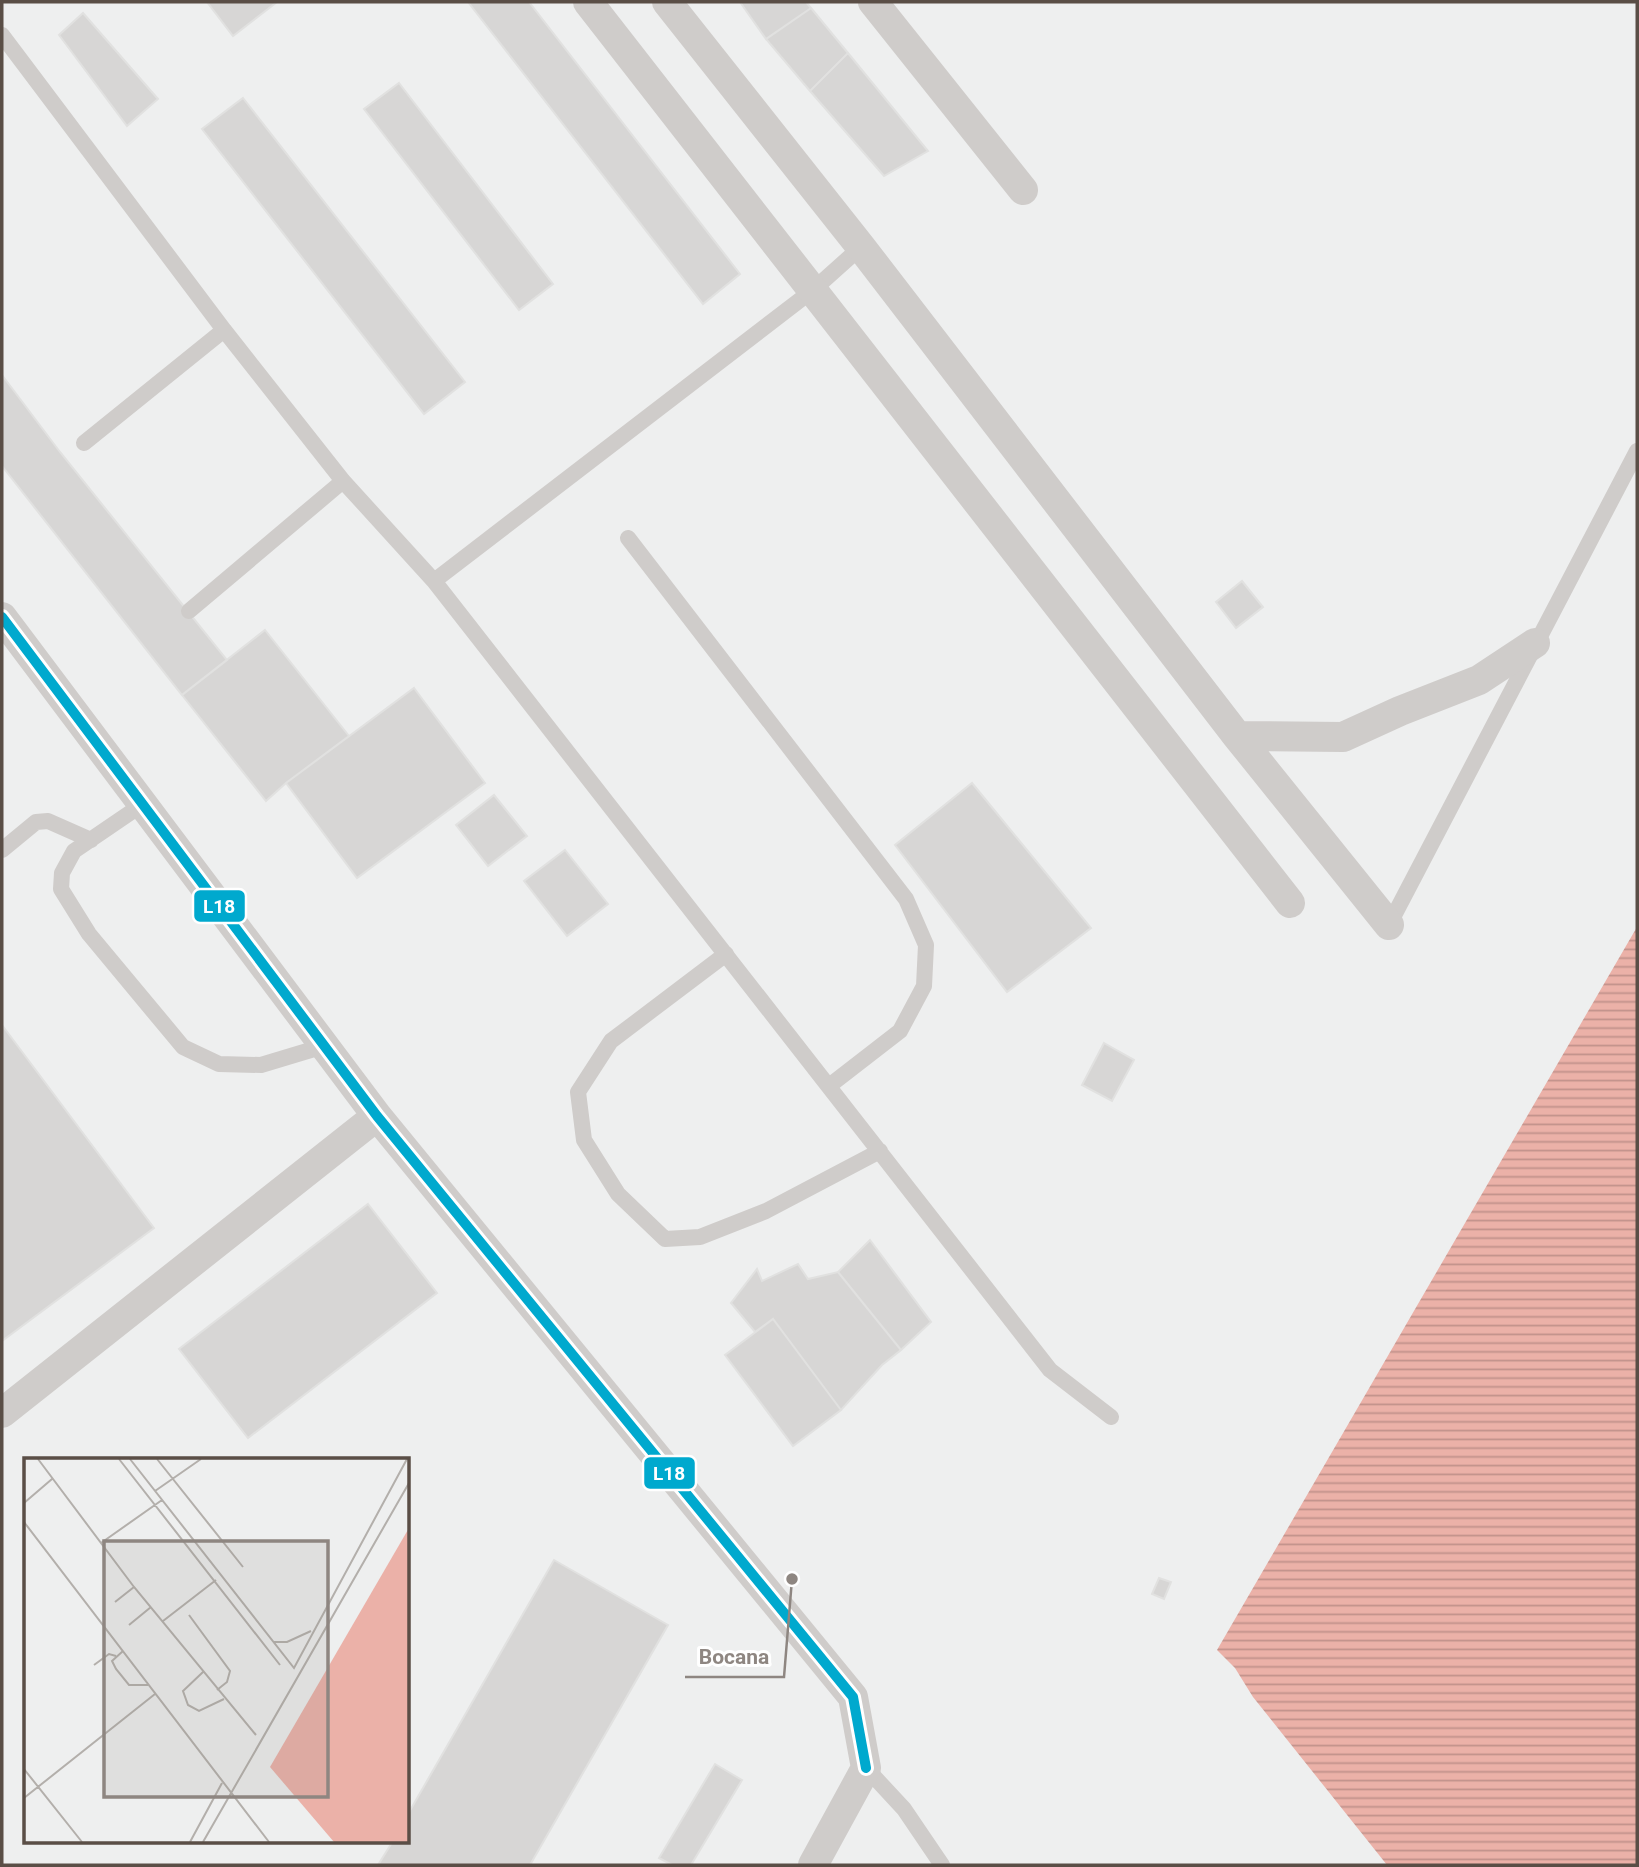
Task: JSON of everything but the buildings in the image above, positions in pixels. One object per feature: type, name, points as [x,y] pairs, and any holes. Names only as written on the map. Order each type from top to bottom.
[{"type":"street","points":[[588,2],[1290,903]]},
{"type":"street","points":[[667,2],[861,247],[1237,736],[1389,925]]},
{"type":"street","points":[[873,2],[1023,190]]},
{"type":"street","points":[[2,617],[377,1116],[853,1697],[866,1768],[813,1865]]},
{"type":"street","points":[[1237,736],[1343,737],[1479,680],[1535,643]]},
{"type":"street","points":[[2,1413],[377,1116]]},
{"type":"lane","points":[[2,34],[224,330],[344,481],[434,581],[1050,1370],[1111,1417]]},
{"type":"lane","points":[[434,581],[813,290],[861,247]]},
{"type":"lane","points":[[84,443],[224,330]]},
{"type":"lane","points":[[1389,925],[1637,451]]},
{"type":"lane","points":[[189,611],[344,481]]},
{"type":"lane","points":[[628,538],[906,899],[926,945],[924,986],[900,1031],[828,1086]]},
{"type":"lane","points":[[143,804],[74,851],[62,873],[61,890],[89,934],[183,1048],[219,1064],[261,1065],[324,1046]]},
{"type":"lane","points":[[2,850],[36,822],[48,821],[91,839]]},
{"type":"lane","points":[[726,954],[611,1041],[578,1092],[584,1140],[618,1194],[665,1239],[701,1237],[766,1211],[880,1151]]},
{"type":"lane","points":[[866,1768],[904,1810],[942,1865]]},
{"type":"shaded area","points":[[1637,927],[1637,1865],[1387,1865],[1253,1697],[1235,1668],[1217,1650]]},
{"type":"transit line","name":"L18","points":[[2,617],[377,1116],[853,1697],[866,1768]]},
{"type":"place","name":"Bocana","points":[[792,1579]]}]
